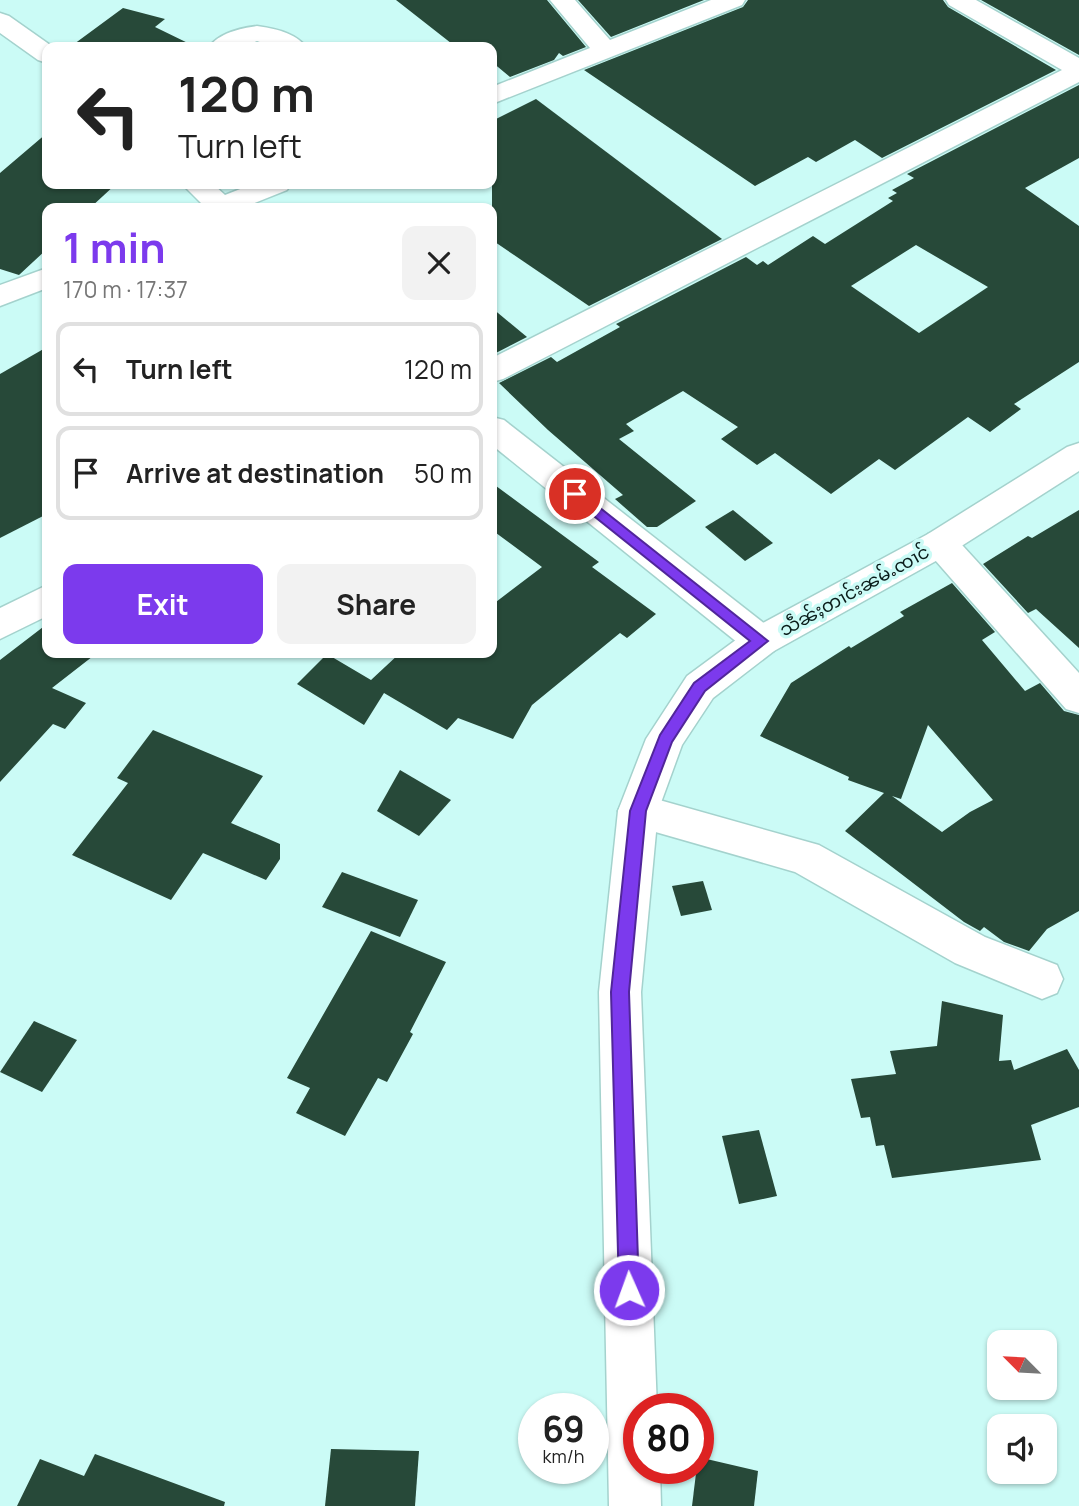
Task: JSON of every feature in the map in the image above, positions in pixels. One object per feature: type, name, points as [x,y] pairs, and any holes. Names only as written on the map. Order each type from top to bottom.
[{"type":"main road","points":[[562,0],[605,50]]},
{"type":"main road","points":[[497,94],[733,0]]},
{"type":"main road","points":[[958,0],[1079,71]]},
{"type":"main road","points":[[0,21],[42,51]]},
{"type":"main road","points":[[232,42],[257,32],[283,42]]},
{"type":"main road","points":[[497,368],[1079,71]]},
{"type":"main road","points":[[201,189],[216,203]]},
{"type":"main road","points":[[233,203],[265,189]]},
{"type":"main road","points":[[1,296],[42,279]]},
{"type":"main road","points":[[497,432],[761,641]]},
{"type":"main road","name":"သဵၼ်ႈတၢင်းၼမ်ႉၸၢင်","points":[[635,1506],[620,992],[638,811],[665,739],[700,687],[761,641],[940,543],[1079,455]]},
{"type":"main road","points":[[940,543],[1079,698]]},
{"type":"main road","points":[[0,625],[42,603]]},
{"type":"main road","points":[[638,811],[805,857],[970,950],[1042,979]]},
{"type":"building","points":[[396,0],[547,0],[586,47],[563,56],[559,53],[554,60],[510,77],[497,66],[497,42],[450,42]]},
{"type":"building","points":[[578,0],[704,0],[611,37]]},
{"type":"building","points":[[748,0],[943,0],[948,7],[1056,70],[882,158],[855,140],[816,162],[808,157],[755,186],[584,70],[743,7]]},
{"type":"building","points":[[981,0],[1079,0],[1079,55]]},
{"type":"building","points":[[123,8],[165,19],[155,27],[186,42],[77,42]]},
{"type":"building","points":[[1079,85],[1079,158],[1025,188],[1079,226],[1079,362],[1014,404],[1021,409],[990,432],[968,417],[895,470],[879,459],[831,494],[775,453],[757,465],[721,439],[738,427],[683,391],[626,424],[634,431],[619,439],[696,501],[657,527],[647,527],[615,499],[623,495],[499,383],[551,357],[557,362],[620,327],[616,324],[746,257],[757,265],[763,261],[768,265],[813,236],[825,244],[893,201],[888,198],[897,193],[892,190],[914,178],[907,174]],"holes":[[[916,245],[988,287],[919,333],[851,286]]]},
{"type":"building","points":[[536,99],[722,239],[589,306],[497,243],[497,203],[492,203],[492,189],[497,189],[497,118]]},
{"type":"building","points":[[42,137],[42,189],[111,189],[95,203],[42,203],[42,254],[19,275],[0,269],[0,173]]},
{"type":"building","points":[[497,312],[527,337],[497,352]]},
{"type":"building","points":[[42,350],[42,517],[0,538],[0,374]]},
{"type":"building","points":[[497,487],[599,562],[592,567],[656,614],[627,638],[620,633],[532,705],[513,739],[458,718],[447,730],[384,693],[364,725],[297,684],[323,658],[334,658],[371,680],[395,658],[497,658],[497,601],[542,567],[497,534]]},
{"type":"building","points":[[733,510],[773,543],[745,561],[705,527]]},
{"type":"building","points":[[1079,510],[1079,648],[1036,609],[1028,613],[983,564],[1028,536],[1032,538]]},
{"type":"building","points":[[952,583],[995,632],[982,640],[1025,691],[1040,683],[1064,711],[1079,715],[1079,911],[1047,929],[1029,951],[1004,942],[984,927],[980,931],[964,922],[845,831],[884,793],[848,780],[849,777],[760,736],[791,683],[849,646],[851,648],[904,616],[900,612]],"holes":[[[928,725],[993,800],[942,832],[892,796],[901,799]]]},
{"type":"building","points":[[42,628],[42,658],[91,658],[52,688],[86,703],[65,729],[53,724],[0,782],[0,660]]},
{"type":"building","points":[[153,730],[263,776],[231,823],[280,844],[280,859],[266,880],[203,853],[171,900],[72,855],[128,783],[117,778]]},
{"type":"building","points":[[400,770],[451,800],[419,836],[377,811]]},
{"type":"building","points":[[342,872],[418,900],[400,937],[322,907]]},
{"type":"building","points":[[703,881],[712,910],[681,916],[672,886]]},
{"type":"building","points":[[371,931],[446,962],[410,1032],[413,1034],[387,1082],[378,1078],[345,1136],[296,1113],[310,1088],[287,1078]]},
{"type":"building","points":[[942,1001],[1003,1015],[999,1061],[1011,1060],[1014,1070],[1067,1049],[1079,1070],[1079,1107],[1031,1125],[1041,1160],[892,1178],[884,1145],[876,1146],[870,1117],[861,1118],[851,1079],[896,1074],[890,1051],[937,1046]]},
{"type":"building","points":[[34,1021],[77,1040],[42,1092],[0,1072]]},
{"type":"building","points":[[759,1130],[777,1196],[739,1204],[722,1136]]},
{"type":"building","points":[[331,1449],[419,1451],[415,1506],[325,1506]]},
{"type":"building","points":[[95,1454],[225,1502],[224,1506],[17,1506],[40,1459],[84,1476]]},
{"type":"building","points":[[714,1461],[758,1471],[754,1506],[692,1506],[695,1484],[714,1484]]},
{"type":"route","points":[[575,494],[761,641],[700,687],[665,739],[638,811],[620,992],[629,1290]]}]
